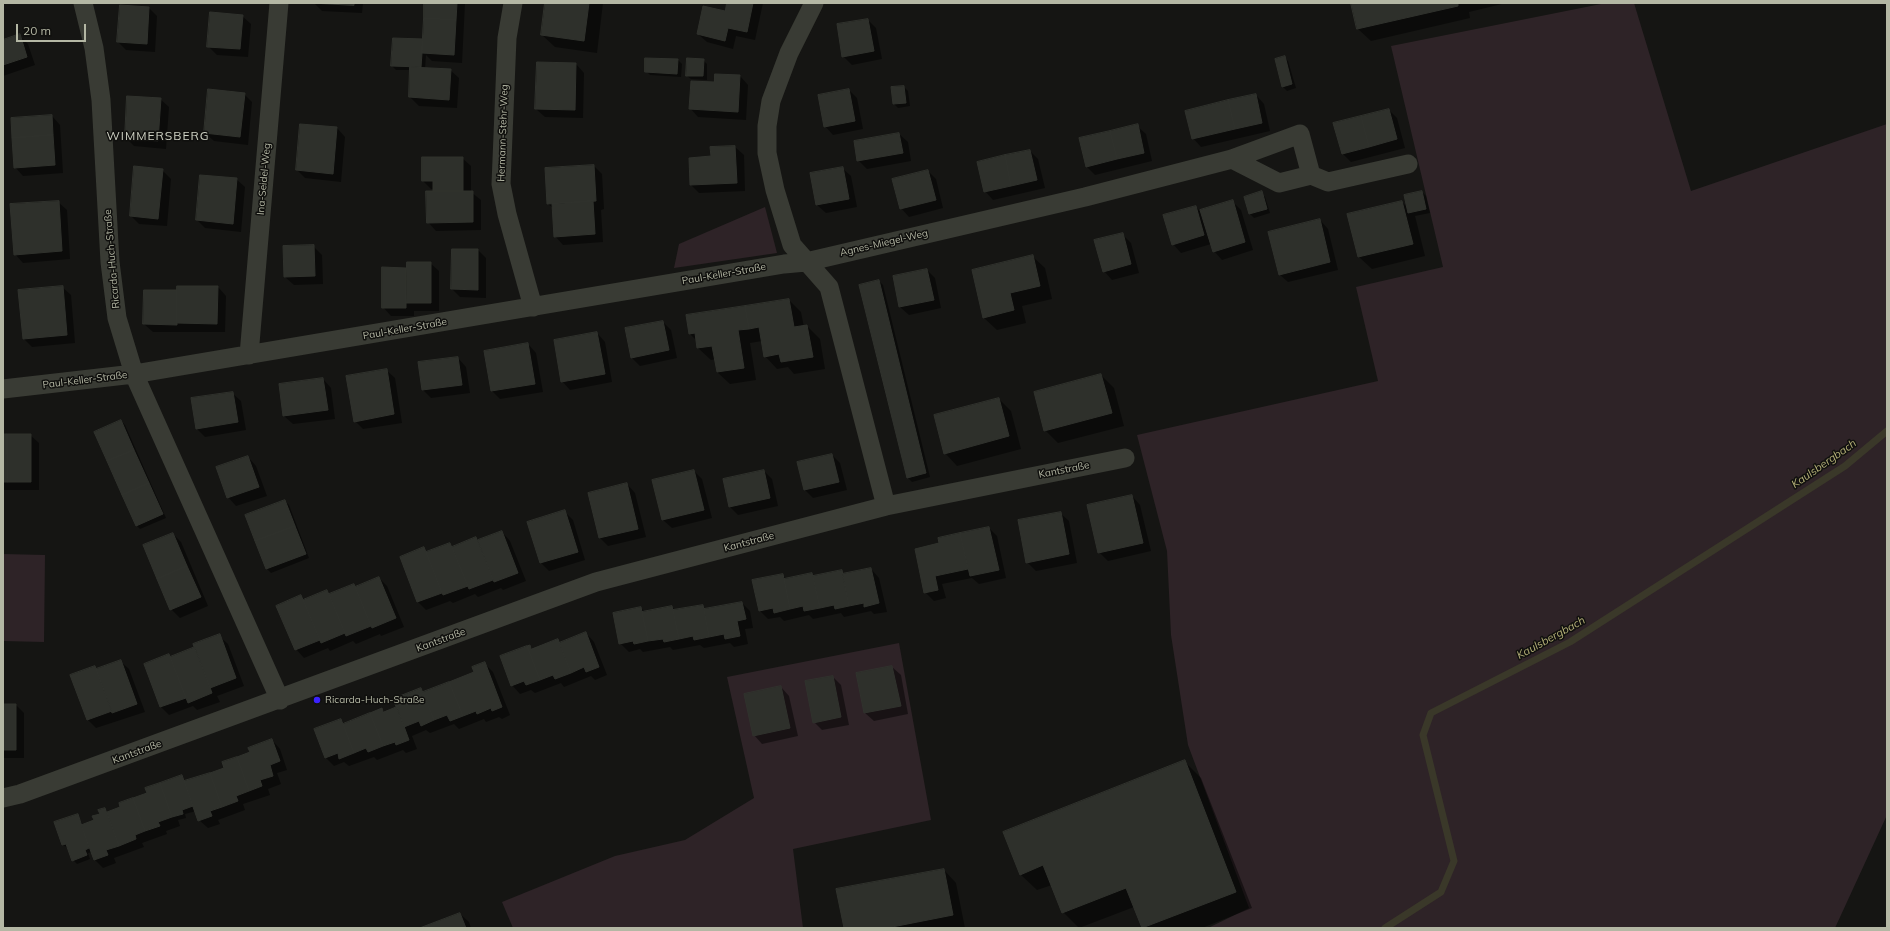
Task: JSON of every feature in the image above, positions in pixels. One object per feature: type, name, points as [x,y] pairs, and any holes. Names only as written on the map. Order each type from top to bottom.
[{"type":"street","name":"Ricarda-Huch-Straße","points":[[83,3],[94,48],[101,100],[110,262],[118,318],[134,374],[280,700]]},
{"type":"street","name":"Ina-Seidel-Weg","points":[[248,355],[279,3]]},
{"type":"street","name":"Hermann-Stehr-Weg","points":[[513,3],[507,38],[501,184],[506,214],[532,307]]},
{"type":"street","points":[[814,3],[789,53],[771,101],[767,126],[767,154],[782,214],[792,245],[829,287],[886,506]]},
{"type":"street","name":"Agnes-Miegel-Weg","points":[[806,262],[1085,197],[1232,159],[1300,134],[1311,175]]},
{"type":"street","points":[[1232,159],[1279,183],[1311,175],[1328,182],[1408,164]]},
{"type":"street","name":"Paul-Keller-Straße","points":[[3,389],[134,374],[784,264],[806,262]]},
{"type":"street","name":"Kantstraße","points":[[3,798],[20,794],[280,700],[596,582],[886,506],[1125,458]]},
{"type":"shaded area","points":[[1606,3],[1634,3],[1691,191],[1887,124],[1887,815],[1835,928],[1208,928],[1249,908],[1188,745],[1171,635],[1167,551],[1137,435],[1378,381],[1356,287],[1443,267],[1391,46]]},
{"type":"shaded area","points":[[765,207],[777,253],[674,268],[679,244]]},
{"type":"shaded area","points":[[3,554],[45,555],[44,642],[3,641]]},
{"type":"shaded area","points":[[899,643],[931,820],[793,849],[803,928],[513,928],[502,902],[615,856],[685,840],[754,798],[727,677]]},
{"type":"building","points":[[312,3],[354,3],[354,5]]},
{"type":"building","points":[[424,3],[457,3],[456,20],[424,18]]},
{"type":"building","points":[[545,3],[589,3],[584,41],[541,35]]},
{"type":"building","points":[[727,3],[753,3],[747,32],[728,28],[725,41],[697,34],[703,6],[725,11]]},
{"type":"building","points":[[1351,3],[1458,3],[1458,6],[1357,29]]},
{"type":"building","points":[[120,5],[149,7],[147,44],[117,42]]},
{"type":"building","points":[[210,12],[243,15],[240,49],[207,47]]},
{"type":"building","points":[[424,18],[456,20],[454,55],[422,53]]},
{"type":"building","points":[[868,19],[874,51],[842,57],[837,24]]},
{"type":"building","points":[[20,34],[27,57],[3,65],[3,40]]},
{"type":"building","points":[[393,38],[423,39],[421,67],[391,66]]},
{"type":"building","points":[[1285,56],[1292,84],[1282,87],[1275,59]]},
{"type":"building","points":[[645,58],[678,59],[677,74],[645,72]]},
{"type":"building","points":[[687,58],[704,59],[703,76],[686,76]]},
{"type":"building","points":[[537,62],[576,63],[575,110],[535,109]]},
{"type":"building","points":[[410,67],[451,69],[449,100],[409,97]]},
{"type":"building","points":[[715,74],[740,75],[738,112],[689,109],[691,81],[714,82]]},
{"type":"building","points":[[904,86],[906,103],[893,104],[891,87]]},
{"type":"building","points":[[208,89],[245,93],[240,137],[204,133]]},
{"type":"building","points":[[849,89],[855,121],[824,127],[818,95]]},
{"type":"building","points":[[1256,94],[1262,123],[1235,129],[1228,100]]},
{"type":"building","points":[[127,96],[161,98],[158,141],[125,138]]},
{"type":"building","points":[[1228,100],[1235,129],[1192,139],[1185,111]]},
{"type":"building","points":[[1389,109],[1397,139],[1369,147],[1361,116]]},
{"type":"building","points":[[52,115],[53,135],[12,138],[11,118]]},
{"type":"building","points":[[1361,116],[1369,147],[1342,154],[1333,123]]},
{"type":"building","points":[[300,124],[337,127],[333,174],[296,170]]},
{"type":"building","points":[[1138,124],[1144,153],[1117,159],[1110,131]]},
{"type":"building","points":[[1110,131],[1117,159],[1086,167],[1079,138]]},
{"type":"building","points":[[899,133],[903,153],[857,161],[854,141]]},
{"type":"building","points":[[53,135],[55,165],[14,168],[12,138]]},
{"type":"building","points":[[735,146],[737,183],[690,185],[689,158],[711,156],[710,147]]},
{"type":"building","points":[[1030,150],[1037,180],[1011,186],[1005,155]]},
{"type":"building","points":[[1005,155],[1011,186],[984,192],[977,162]]},
{"type":"building","points":[[422,157],[463,157],[463,191],[433,191],[433,181],[422,181]]},
{"type":"building","points":[[594,165],[596,201],[547,204],[545,168]]},
{"type":"building","points":[[134,166],[163,169],[158,219],[130,216]]},
{"type":"building","points":[[843,167],[849,199],[816,205],[810,173]]},
{"type":"building","points":[[928,170],[936,200],[900,209],[892,179]]},
{"type":"building","points":[[200,175],[237,178],[233,224],[196,220]]},
{"type":"building","points":[[426,191],[473,191],[473,222],[427,223]]},
{"type":"building","points":[[1262,191],[1267,209],[1249,214],[1244,197]]},
{"type":"building","points":[[1422,191],[1426,209],[1408,213],[1404,195]]},
{"type":"building","points":[[1233,200],[1245,242],[1213,252],[1200,210]]},
{"type":"building","points":[[59,201],[62,251],[14,255],[10,204]]},
{"type":"building","points":[[593,201],[595,234],[554,237],[552,204]]},
{"type":"building","points":[[1402,201],[1413,244],[1358,257],[1347,214]]},
{"type":"building","points":[[1196,206],[1204,235],[1172,245],[1163,215]]},
{"type":"building","points":[[1320,219],[1330,262],[1279,275],[1268,232]]},
{"type":"building","points":[[1123,233],[1131,264],[1103,272],[1094,240]]},
{"type":"building","points":[[314,245],[315,276],[284,277],[283,246]]},
{"type":"building","points":[[452,249],[478,249],[478,290],[451,289]]},
{"type":"building","points":[[1033,255],[1040,286],[1010,293],[1014,310],[983,318],[972,270]]},
{"type":"building","points":[[407,262],[431,262],[431,303],[406,303]]},
{"type":"building","points":[[382,267],[406,268],[406,308],[382,308]]},
{"type":"building","points":[[927,269],[934,300],[899,307],[893,276]]},
{"type":"building","points":[[879,280],[926,473],[907,478],[859,285]]},
{"type":"building","points":[[63,286],[67,335],[23,339],[18,290]]},
{"type":"building","points":[[177,286],[218,286],[217,324],[177,323]]},
{"type":"building","points":[[144,290],[177,290],[177,325],[143,324]]},
{"type":"building","points":[[789,299],[794,327],[807,325],[813,357],[781,362],[779,354],[764,357],[759,327],[749,329],[745,306]]},
{"type":"building","points":[[745,306],[749,329],[738,330],[744,368],[717,372],[712,346],[697,348],[695,333],[689,334],[686,315]]},
{"type":"building","points":[[663,321],[669,350],[631,358],[625,328]]},
{"type":"building","points":[[597,332],[605,374],[561,382],[554,340]]},
{"type":"building","points":[[528,343],[535,384],[491,391],[484,351]]},
{"type":"building","points":[[458,357],[462,385],[422,390],[418,362]]},
{"type":"building","points":[[387,369],[394,414],[354,422],[346,376]]},
{"type":"building","points":[[1101,374],[1112,413],[1044,431],[1034,392]]},
{"type":"building","points":[[323,378],[328,410],[283,416],[279,384]]},
{"type":"building","points":[[233,392],[238,422],[196,429],[191,398]]},
{"type":"building","points":[[999,398],[1009,436],[944,454],[934,415]]},
{"type":"building","points":[[121,420],[134,450],[107,461],[94,432]]},
{"type":"building","points":[[3,434],[7,434],[8,482],[3,482]]},
{"type":"building","points":[[7,434],[31,434],[31,482],[8,482]]},
{"type":"building","points":[[134,450],[149,483],[122,495],[107,461]]},
{"type":"building","points":[[832,454],[839,482],[804,490],[797,462]]},
{"type":"building","points":[[248,456],[259,487],[227,498],[216,467]]},
{"type":"building","points":[[694,470],[704,510],[662,520],[652,480]]},
{"type":"building","points":[[764,470],[770,498],[729,507],[723,479]]},
{"type":"building","points":[[149,483],[163,514],[136,526],[122,495]]},
{"type":"building","points":[[627,483],[638,529],[599,538],[588,493]]},
{"type":"building","points":[[1132,495],[1143,543],[1098,553],[1087,505]]},
{"type":"building","points":[[285,500],[295,526],[255,541],[245,515]]},
{"type":"building","points":[[565,510],[578,552],[540,563],[527,522]]},
{"type":"building","points":[[1061,512],[1069,554],[1026,563],[1018,520]]},
{"type":"building","points":[[295,526],[306,554],[266,569],[255,541]]},
{"type":"building","points":[[989,527],[999,570],[970,576],[960,533]]},
{"type":"building","points":[[502,531],[518,573],[494,582],[478,540]]},
{"type":"building","points":[[173,533],[187,566],[157,579],[143,545]]},
{"type":"building","points":[[960,533],[968,569],[935,576],[938,590],[924,593],[915,549],[939,543],[938,538]]},
{"type":"building","points":[[476,537],[493,580],[469,589],[452,547]]},
{"type":"building","points":[[450,543],[468,586],[443,595],[426,552]]},
{"type":"building","points":[[424,547],[442,593],[417,602],[400,557]]},
{"type":"building","points":[[187,566],[201,597],[170,610],[157,579]]},
{"type":"building","points":[[871,568],[879,603],[864,607],[864,603],[849,606],[842,574]]},
{"type":"building","points":[[842,570],[849,606],[835,609],[834,605],[820,608],[813,576]]},
{"type":"building","points":[[812,573],[820,608],[804,611],[803,606],[790,609],[784,579]]},
{"type":"building","points":[[783,574],[790,609],[774,613],[773,608],[759,611],[752,580]]},
{"type":"building","points":[[379,577],[396,618],[372,628],[355,587]]},
{"type":"building","points":[[354,584],[371,626],[346,636],[329,594]]},
{"type":"building","points":[[327,590],[345,633],[321,643],[303,600]]},
{"type":"building","points":[[301,595],[320,640],[295,650],[276,606]]},
{"type":"building","points":[[742,602],[746,619],[737,621],[740,636],[725,639],[724,634],[709,637],[704,609]]},
{"type":"building","points":[[703,605],[709,637],[694,640],[693,636],[679,639],[673,610]]},
{"type":"building","points":[[672,606],[679,639],[664,642],[663,639],[648,641],[642,612]]},
{"type":"building","points":[[641,607],[648,641],[634,644],[633,641],[619,644],[613,613]]},
{"type":"building","points":[[586,632],[599,667],[586,672],[584,667],[571,673],[559,643]]},
{"type":"building","points":[[220,634],[236,678],[210,688],[193,644]]},
{"type":"building","points":[[558,639],[571,673],[555,679],[553,675],[540,680],[527,646],[530,645],[531,649]]},
{"type":"building","points":[[527,646],[540,680],[526,685],[524,681],[511,686],[500,656]]},
{"type":"building","points":[[195,647],[212,693],[188,703],[170,657]]},
{"type":"building","points":[[169,654],[186,698],[160,707],[144,664]]},
{"type":"building","points":[[121,660],[137,704],[112,713],[96,669]]},
{"type":"building","points":[[485,662],[502,707],[492,711],[491,708],[477,714],[476,711],[463,716],[449,682],[474,672],[472,667]]},
{"type":"building","points":[[95,666],[112,711],[87,720],[70,675]]},
{"type":"building","points":[[892,666],[901,706],[864,713],[856,673]]},
{"type":"building","points":[[833,676],[841,717],[813,723],[805,681]]},
{"type":"building","points":[[449,682],[463,716],[450,721],[447,715],[434,720],[423,692]]},
{"type":"building","points":[[781,686],[790,728],[753,736],[744,694]]},
{"type":"building","points":[[421,688],[434,720],[421,726],[419,721],[404,727],[393,699]]},
{"type":"building","points":[[3,704],[16,704],[16,750],[3,750]]},
{"type":"building","points":[[397,707],[409,740],[396,745],[395,742],[383,746],[370,713],[382,708],[383,712]]},
{"type":"building","points":[[370,713],[383,746],[368,752],[366,748],[354,753],[343,724]]},
{"type":"building","points":[[341,719],[354,753],[339,759],[338,753],[325,758],[314,729]]},
{"type":"building","points":[[272,739],[280,761],[270,765],[273,776],[260,780],[262,786],[249,791],[237,757],[250,752],[248,748]]},
{"type":"building","points":[[237,757],[249,791],[236,796],[238,801],[222,807],[210,773],[224,768],[222,762]]},
{"type":"building","points":[[1185,760],[1236,892],[1142,928],[1126,888],[1062,913],[1043,865],[1020,875],[1003,832]]},
{"type":"building","points":[[210,773],[222,807],[210,811],[212,816],[198,821],[184,781]]},
{"type":"building","points":[[182,775],[193,806],[182,810],[183,814],[172,817],[160,783]]},
{"type":"building","points":[[160,783],[172,817],[158,822],[160,826],[145,831],[133,798],[147,793],[145,788]]},
{"type":"building","points":[[133,798],[145,831],[135,835],[136,839],[119,846],[107,812],[120,807],[119,803]]},
{"type":"building","points":[[105,808],[119,846],[106,850],[108,855],[94,860],[81,825],[94,820],[92,816],[100,814],[98,810]]},
{"type":"building","points":[[78,814],[89,848],[85,850],[87,855],[72,861],[66,844],[62,845],[54,822]]},
{"type":"building","points":[[944,869],[953,915],[887,928],[844,928],[836,889]]},
{"type":"building","points":[[460,913],[466,928],[420,928]]},
{"type":"waterway","name":"Kaulsbergbach","points":[[1385,928],[1441,892],[1454,861],[1423,735],[1431,713],[1570,642],[1845,466],[1887,431]]},
{"type":"place","name":"Ricarda-Huch-Straße","points":[[317,700]]},
{"type":"district","name":"WIMMERSBERG","points":[[158,136]]}]
